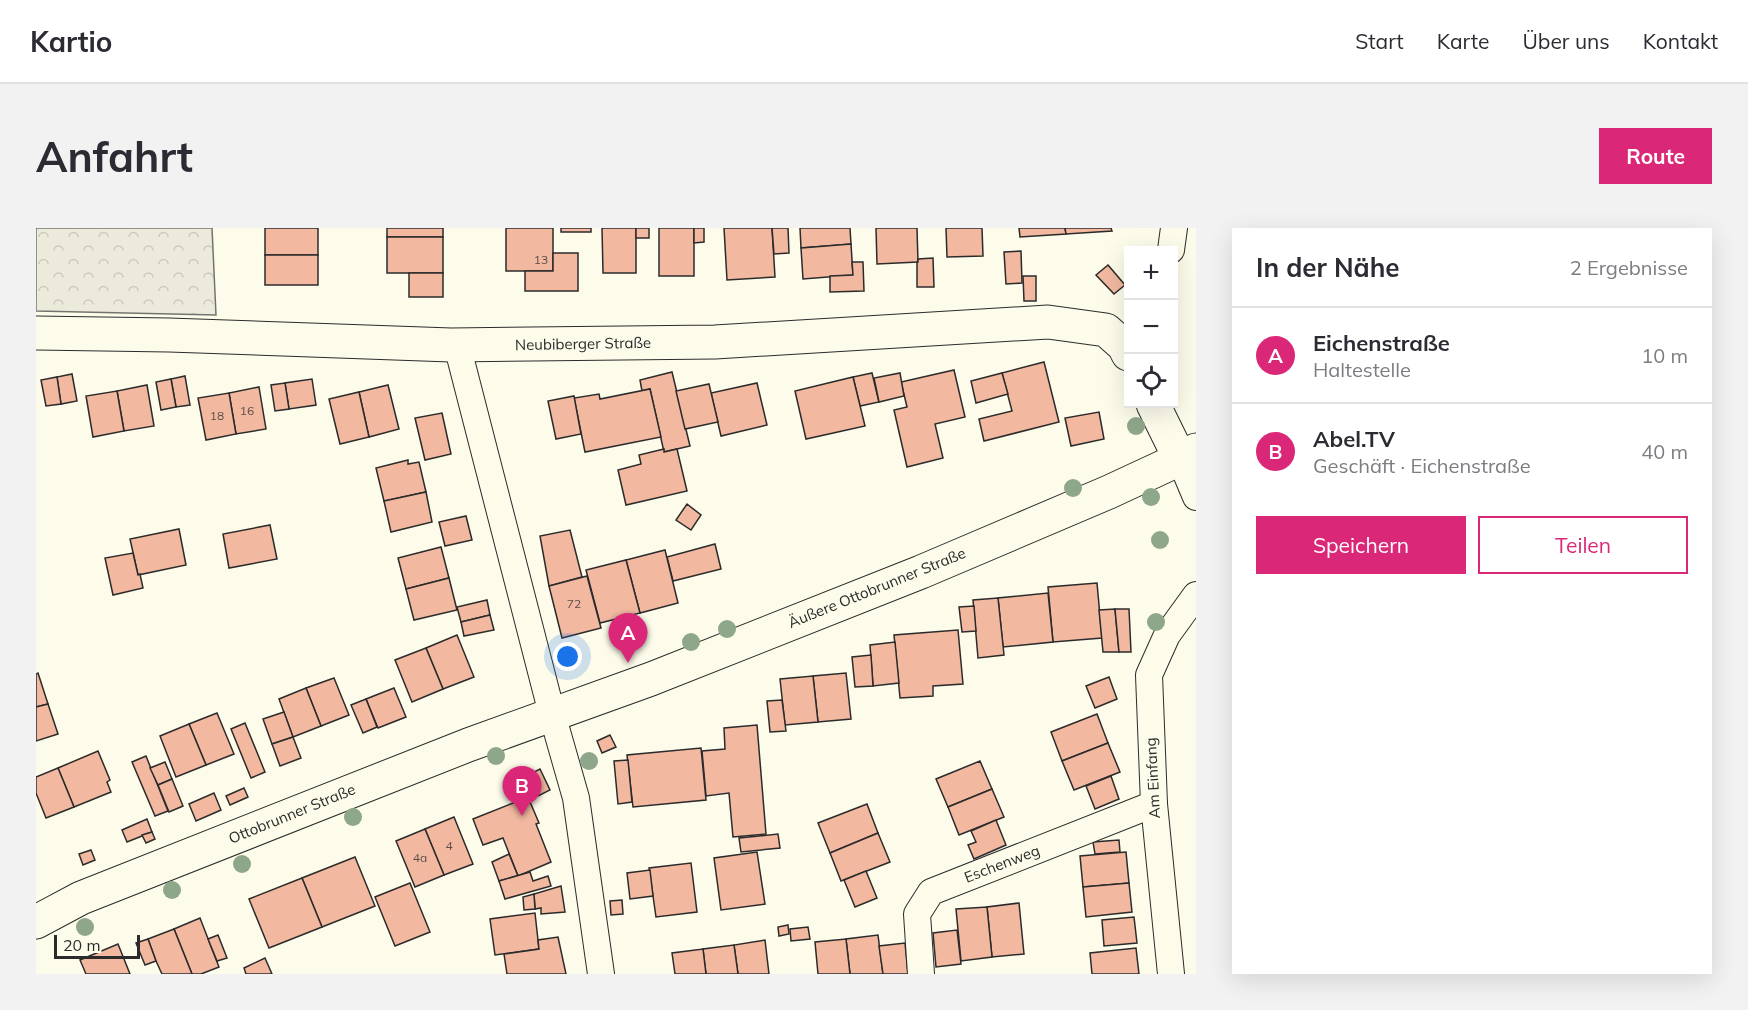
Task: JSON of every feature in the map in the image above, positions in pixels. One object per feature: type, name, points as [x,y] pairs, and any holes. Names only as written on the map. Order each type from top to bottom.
[{"type":"main road","name":"Neubiberger Straße","points":[[36,333],[458,345],[714,342],[1048,322],[1106,330],[1124,345]]},
{"type":"main road","points":[[1156,408],[1188,454]]},
{"type":"main road","name":"Äußere Ottobrunner Straße","points":[[552,714],[651,679],[921,572],[1109,492],[1188,454]]},
{"type":"main road","name":"Ottobrunner Straße","points":[[36,922],[81,898],[552,714]]},
{"type":"street","points":[[1172,246],[1174,228]]},
{"type":"street","points":[[458,345],[552,714],[576,798],[601,974]]},
{"type":"street","points":[[1188,454],[1196,497]]},
{"type":"street","name":"Am Einfang","points":[[1171,974],[1154,804],[1149,675],[1167,635],[1196,595]]},
{"type":"street","name":"Eschenweg","points":[[921,974],[917,914],[931,892],[1154,804]]},
{"type":"green space","points":[[36,228],[212,228],[216,315],[36,311]]},
{"type":"building","points":[[265,228],[318,228],[318,255],[265,255]]},
{"type":"building","points":[[387,228],[443,228],[443,237],[387,237]]},
{"type":"building","points":[[506,228],[553,228],[553,271],[506,271]]},
{"type":"building","points":[[561,228],[591,228],[591,232],[561,232]]},
{"type":"building","points":[[602,228],[636,228],[636,273],[603,273]]},
{"type":"building","points":[[636,228],[649,228],[649,238],[636,238]]},
{"type":"building","points":[[659,228],[694,228],[694,276],[659,276]]},
{"type":"building","points":[[694,228],[704,228],[704,242],[694,243]]},
{"type":"building","points":[[724,228],[772,228],[775,277],[727,280]]},
{"type":"building","points":[[772,228],[788,228],[789,253],[774,254]]},
{"type":"building","points":[[800,228],[850,228],[851,244],[801,248]]},
{"type":"building","points":[[876,228],[917,228],[918,262],[877,264]]},
{"type":"building","points":[[946,228],[982,228],[983,256],[947,257]]},
{"type":"building","points":[[1019,228],[1065,228],[1066,234],[1020,237]]},
{"type":"building","points":[[1065,228],[1111,228],[1112,231],[1066,234]]},
{"type":"building","points":[[387,237],[443,237],[443,273],[387,273]]},
{"type":"building","points":[[851,244],[853,275],[803,279],[801,248]]},
{"type":"building","points":[[1021,251],[1022,283],[1006,284],[1004,252]]},
{"type":"building","points":[[553,253],[578,253],[578,291],[525,291],[525,271],[553,271]]},
{"type":"building","points":[[265,255],[318,255],[318,285],[265,285]]},
{"type":"building","points":[[933,258],[934,287],[917,287],[918,259]]},
{"type":"building","points":[[852,262],[863,262],[864,291],[830,292],[830,276],[853,275]]},
{"type":"building","points":[[1108,265],[1124,286],[1114,294],[1096,275]]},
{"type":"building","points":[[409,273],[443,273],[443,297],[409,297]]},
{"type":"building","points":[[1023,276],[1036,276],[1036,301],[1024,301]]},
{"type":"building","points":[[1044,362],[1059,422],[984,441],[979,419],[1012,411],[1002,373]]},
{"type":"building","points":[[954,370],[965,417],[935,424],[943,458],[907,467],[894,410],[907,407],[901,382]]},
{"type":"building","points":[[672,372],[690,446],[664,452],[650,389],[642,391],[640,380]]},
{"type":"building","points":[[872,373],[879,402],[860,406],[853,377]]},
{"type":"building","points":[[900,373],[904,396],[879,402],[874,378]]},
{"type":"building","points":[[1002,373],[1008,394],[976,403],[971,381]]},
{"type":"building","points":[[72,374],[77,401],[61,404],[57,377]]},
{"type":"building","points":[[185,376],[190,405],[176,407],[171,379]]},
{"type":"building","points":[[57,377],[61,404],[46,406],[41,380]]},
{"type":"building","points":[[853,377],[865,426],[806,439],[795,391]]},
{"type":"building","points":[[171,379],[176,407],[161,410],[156,382]]},
{"type":"building","points":[[312,379],[316,405],[289,409],[285,383]]},
{"type":"building","points":[[285,383],[289,409],[275,411],[271,385]]},
{"type":"building","points":[[757,383],[767,425],[721,436],[711,393]]},
{"type":"building","points":[[709,384],[718,422],[685,429],[676,391]]},
{"type":"building","points":[[147,385],[154,426],[124,431],[117,391]]},
{"type":"building","points":[[388,385],[399,429],[369,437],[359,392]]},
{"type":"building","points":[[259,387],[266,429],[236,434],[229,393]]},
{"type":"building","points":[[650,389],[661,437],[585,452],[574,398],[599,394],[600,399]]},
{"type":"building","points":[[117,391],[124,431],[93,437],[86,396]]},
{"type":"building","points":[[359,392],[369,437],[340,444],[329,399]]},
{"type":"building","points":[[229,393],[236,434],[206,440],[198,398]]},
{"type":"building","points":[[574,396],[581,434],[556,439],[548,401]]},
{"type":"building","points":[[1099,412],[1104,439],[1071,446],[1065,418]]},
{"type":"building","points":[[442,413],[451,454],[425,460],[415,418]]},
{"type":"building","points":[[664,449],[664,452],[677,449],[687,491],[626,505],[618,470],[641,464],[639,455]]},
{"type":"building","points":[[408,460],[408,464],[419,462],[426,492],[384,501],[376,468]]},
{"type":"building","points":[[426,492],[432,522],[391,532],[384,501]]},
{"type":"building","points":[[687,504],[701,515],[691,530],[676,520]]},
{"type":"building","points":[[466,516],[472,540],[445,546],[439,522]]},
{"type":"building","points":[[270,525],[277,559],[229,568],[223,534]]},
{"type":"building","points":[[179,529],[186,565],[138,575],[130,539]]},
{"type":"building","points":[[570,530],[582,577],[549,586],[540,536]]},
{"type":"building","points":[[715,544],[721,569],[673,581],[667,557]]},
{"type":"building","points":[[441,547],[449,578],[406,589],[398,558]]},
{"type":"building","points":[[665,550],[678,603],[640,613],[626,560]]},
{"type":"building","points":[[133,553],[143,588],[113,595],[105,558]]},
{"type":"building","points":[[626,560],[640,613],[600,623],[586,570]]},
{"type":"building","points":[[587,576],[601,628],[562,638],[549,586]]},
{"type":"building","points":[[449,578],[457,610],[414,620],[406,589]]},
{"type":"building","points":[[1097,583],[1102,638],[1053,642],[1048,587]]},
{"type":"building","points":[[1048,593],[1053,642],[1003,647],[998,598]]},
{"type":"building","points":[[998,598],[1004,655],[978,658],[973,600]]},
{"type":"building","points":[[487,600],[490,615],[461,622],[457,607]]},
{"type":"building","points":[[974,606],[976,631],[962,632],[959,607]]},
{"type":"building","points":[[1115,609],[1119,652],[1103,652],[1099,610]]},
{"type":"building","points":[[1115,609],[1129,609],[1131,652],[1119,652]]},
{"type":"building","points":[[490,615],[494,630],[464,636],[461,622]]},
{"type":"building","points":[[958,630],[963,684],[933,686],[933,696],[900,698],[894,635]]},
{"type":"building","points":[[457,635],[474,677],[443,689],[426,648]]},
{"type":"building","points":[[895,642],[899,683],[873,686],[870,645]]},
{"type":"building","points":[[426,648],[443,689],[412,702],[395,660]]},
{"type":"building","points":[[871,655],[873,686],[855,687],[852,657]]},
{"type":"building","points":[[38,673],[48,704],[36,707],[36,674]]},
{"type":"building","points":[[846,673],[851,719],[818,722],[813,676]]},
{"type":"building","points":[[813,676],[818,722],[785,725],[780,679]]},
{"type":"building","points":[[1109,677],[1117,699],[1095,708],[1086,686]]},
{"type":"building","points":[[334,678],[349,715],[321,726],[306,688]]},
{"type":"building","points":[[306,688],[321,726],[293,737],[279,699]]},
{"type":"building","points":[[394,688],[406,717],[378,728],[366,699]]},
{"type":"building","points":[[366,699],[377,727],[363,733],[351,705]]},
{"type":"building","points":[[782,700],[786,731],[770,732],[767,701]]},
{"type":"building","points":[[48,704],[58,734],[36,741],[36,707]]},
{"type":"building","points":[[284,712],[293,737],[272,744],[263,719]]},
{"type":"building","points":[[217,713],[234,754],[206,765],[189,724]]},
{"type":"building","points":[[1097,714],[1108,743],[1062,761],[1051,732]]},
{"type":"building","points":[[245,723],[265,772],[251,778],[231,729]]},
{"type":"building","points":[[189,724],[206,765],[176,777],[160,736]]},
{"type":"building","points":[[757,725],[766,834],[733,837],[729,793],[706,796],[702,751],[725,749],[724,728]]},
{"type":"building","points":[[610,735],[616,747],[602,753],[597,741]]},
{"type":"building","points":[[293,737],[301,758],[280,766],[272,744]]},
{"type":"building","points":[[1108,743],[1120,772],[1074,790],[1062,761]]},
{"type":"building","points":[[701,748],[706,800],[633,807],[627,755]]},
{"type":"building","points":[[98,751],[110,780],[107,782],[111,792],[74,807],[58,768]]},
{"type":"building","points":[[146,756],[168,811],[155,816],[132,762]]},
{"type":"building","points":[[628,760],[632,802],[618,804],[614,761]]},
{"type":"building","points":[[980,761],[992,789],[948,807],[936,779]]},
{"type":"building","points":[[165,762],[172,779],[158,785],[150,768]]},
{"type":"building","points":[[58,768],[74,807],[46,818],[36,793],[36,777]]},
{"type":"building","points":[[540,769],[550,790],[538,796],[528,775]]},
{"type":"building","points":[[1111,776],[1119,799],[1095,809],[1086,786]]},
{"type":"building","points":[[172,779],[183,806],[169,812],[158,785]]},
{"type":"building","points":[[244,788],[248,797],[230,805],[226,796]]},
{"type":"building","points":[[992,789],[1004,817],[959,835],[948,807]]},
{"type":"building","points":[[214,793],[221,810],[196,821],[189,804]]},
{"type":"building","points":[[528,797],[551,862],[518,876],[503,838],[483,845],[473,819]]},
{"type":"building","points":[[867,804],[878,833],[830,853],[818,823]]},
{"type":"building","points":[[454,817],[473,864],[444,875],[425,829]]},
{"type":"building","points":[[147,819],[152,832],[127,842],[122,830]]},
{"type":"building","points":[[996,820],[1006,845],[974,859],[968,845],[976,842],[971,831]]},
{"type":"building","points":[[425,829],[444,875],[415,887],[396,841]]},
{"type":"building","points":[[152,832],[155,839],[146,843],[142,835]]},
{"type":"building","points":[[878,833],[890,862],[841,881],[830,853]]},
{"type":"building","points":[[778,834],[780,848],[741,852],[739,838]]},
{"type":"building","points":[[1119,840],[1120,852],[1095,854],[1093,842]]},
{"type":"building","points":[[91,850],[95,860],[83,865],[79,854]]},
{"type":"building","points":[[757,852],[765,904],[721,910],[714,858]]},
{"type":"building","points":[[1126,852],[1129,883],[1083,887],[1080,856]]},
{"type":"building","points":[[509,854],[518,876],[499,881],[492,862]]},
{"type":"building","points":[[355,857],[375,906],[322,927],[302,878]]},
{"type":"building","points":[[691,863],[697,912],[656,917],[649,868]]},
{"type":"building","points":[[650,870],[653,896],[630,899],[627,873]]},
{"type":"building","points":[[866,871],[877,898],[855,907],[844,880]]},
{"type":"building","points":[[530,872],[533,881],[548,876],[551,886],[505,899],[499,881]]},
{"type":"building","points":[[302,878],[322,927],[269,948],[249,899]]},
{"type":"building","points":[[410,883],[430,932],[395,946],[375,897]]},
{"type":"building","points":[[1129,883],[1132,912],[1086,917],[1083,887]]},
{"type":"building","points":[[561,886],[565,912],[541,914],[541,908],[535,909],[534,894]]},
{"type":"building","points":[[534,894],[535,909],[524,910],[523,897]]},
{"type":"building","points":[[622,900],[623,914],[611,915],[610,901]]},
{"type":"building","points":[[1019,903],[1024,954],[992,957],[987,907]]},
{"type":"building","points":[[987,907],[992,957],[961,961],[956,909]]},
{"type":"building","points":[[535,913],[539,949],[495,955],[490,919]]},
{"type":"building","points":[[1134,917],[1137,943],[1104,946],[1102,920]]},
{"type":"building","points":[[200,918],[219,967],[201,974],[192,974],[174,929]]},
{"type":"building","points":[[788,925],[789,934],[779,936],[778,927]]},
{"type":"building","points":[[808,927],[810,939],[791,941],[790,929]]},
{"type":"building","points":[[174,929],[192,974],[162,974],[156,961],[148,939]]},
{"type":"building","points":[[957,930],[961,964],[936,967],[933,933]]},
{"type":"building","points":[[218,935],[227,958],[217,961],[208,939]]},
{"type":"building","points":[[878,935],[883,974],[850,974],[846,939]]},
{"type":"building","points":[[558,937],[566,974],[507,974],[504,954],[539,949],[538,940]]},
{"type":"building","points":[[148,939],[156,961],[145,965],[136,943]]},
{"type":"building","points":[[846,939],[850,974],[818,974],[815,942]]},
{"type":"building","points":[[765,940],[769,974],[738,974],[734,945]]},
{"type":"building","points":[[905,943],[908,974],[883,974],[879,946]]},
{"type":"building","points":[[118,944],[130,974],[86,974],[80,960]]},
{"type":"building","points":[[734,945],[738,974],[706,974],[703,949]]},
{"type":"building","points":[[1136,948],[1139,974],[1092,974],[1090,953]]},
{"type":"building","points":[[703,949],[706,974],[675,974],[672,953]]},
{"type":"building","points":[[265,958],[272,974],[246,974],[244,968]]},
{"type":"place","name":"Eichenstraße","points":[[628,663]]},
{"type":"place","name":"Abel.TV","points":[[522,816]]}]
